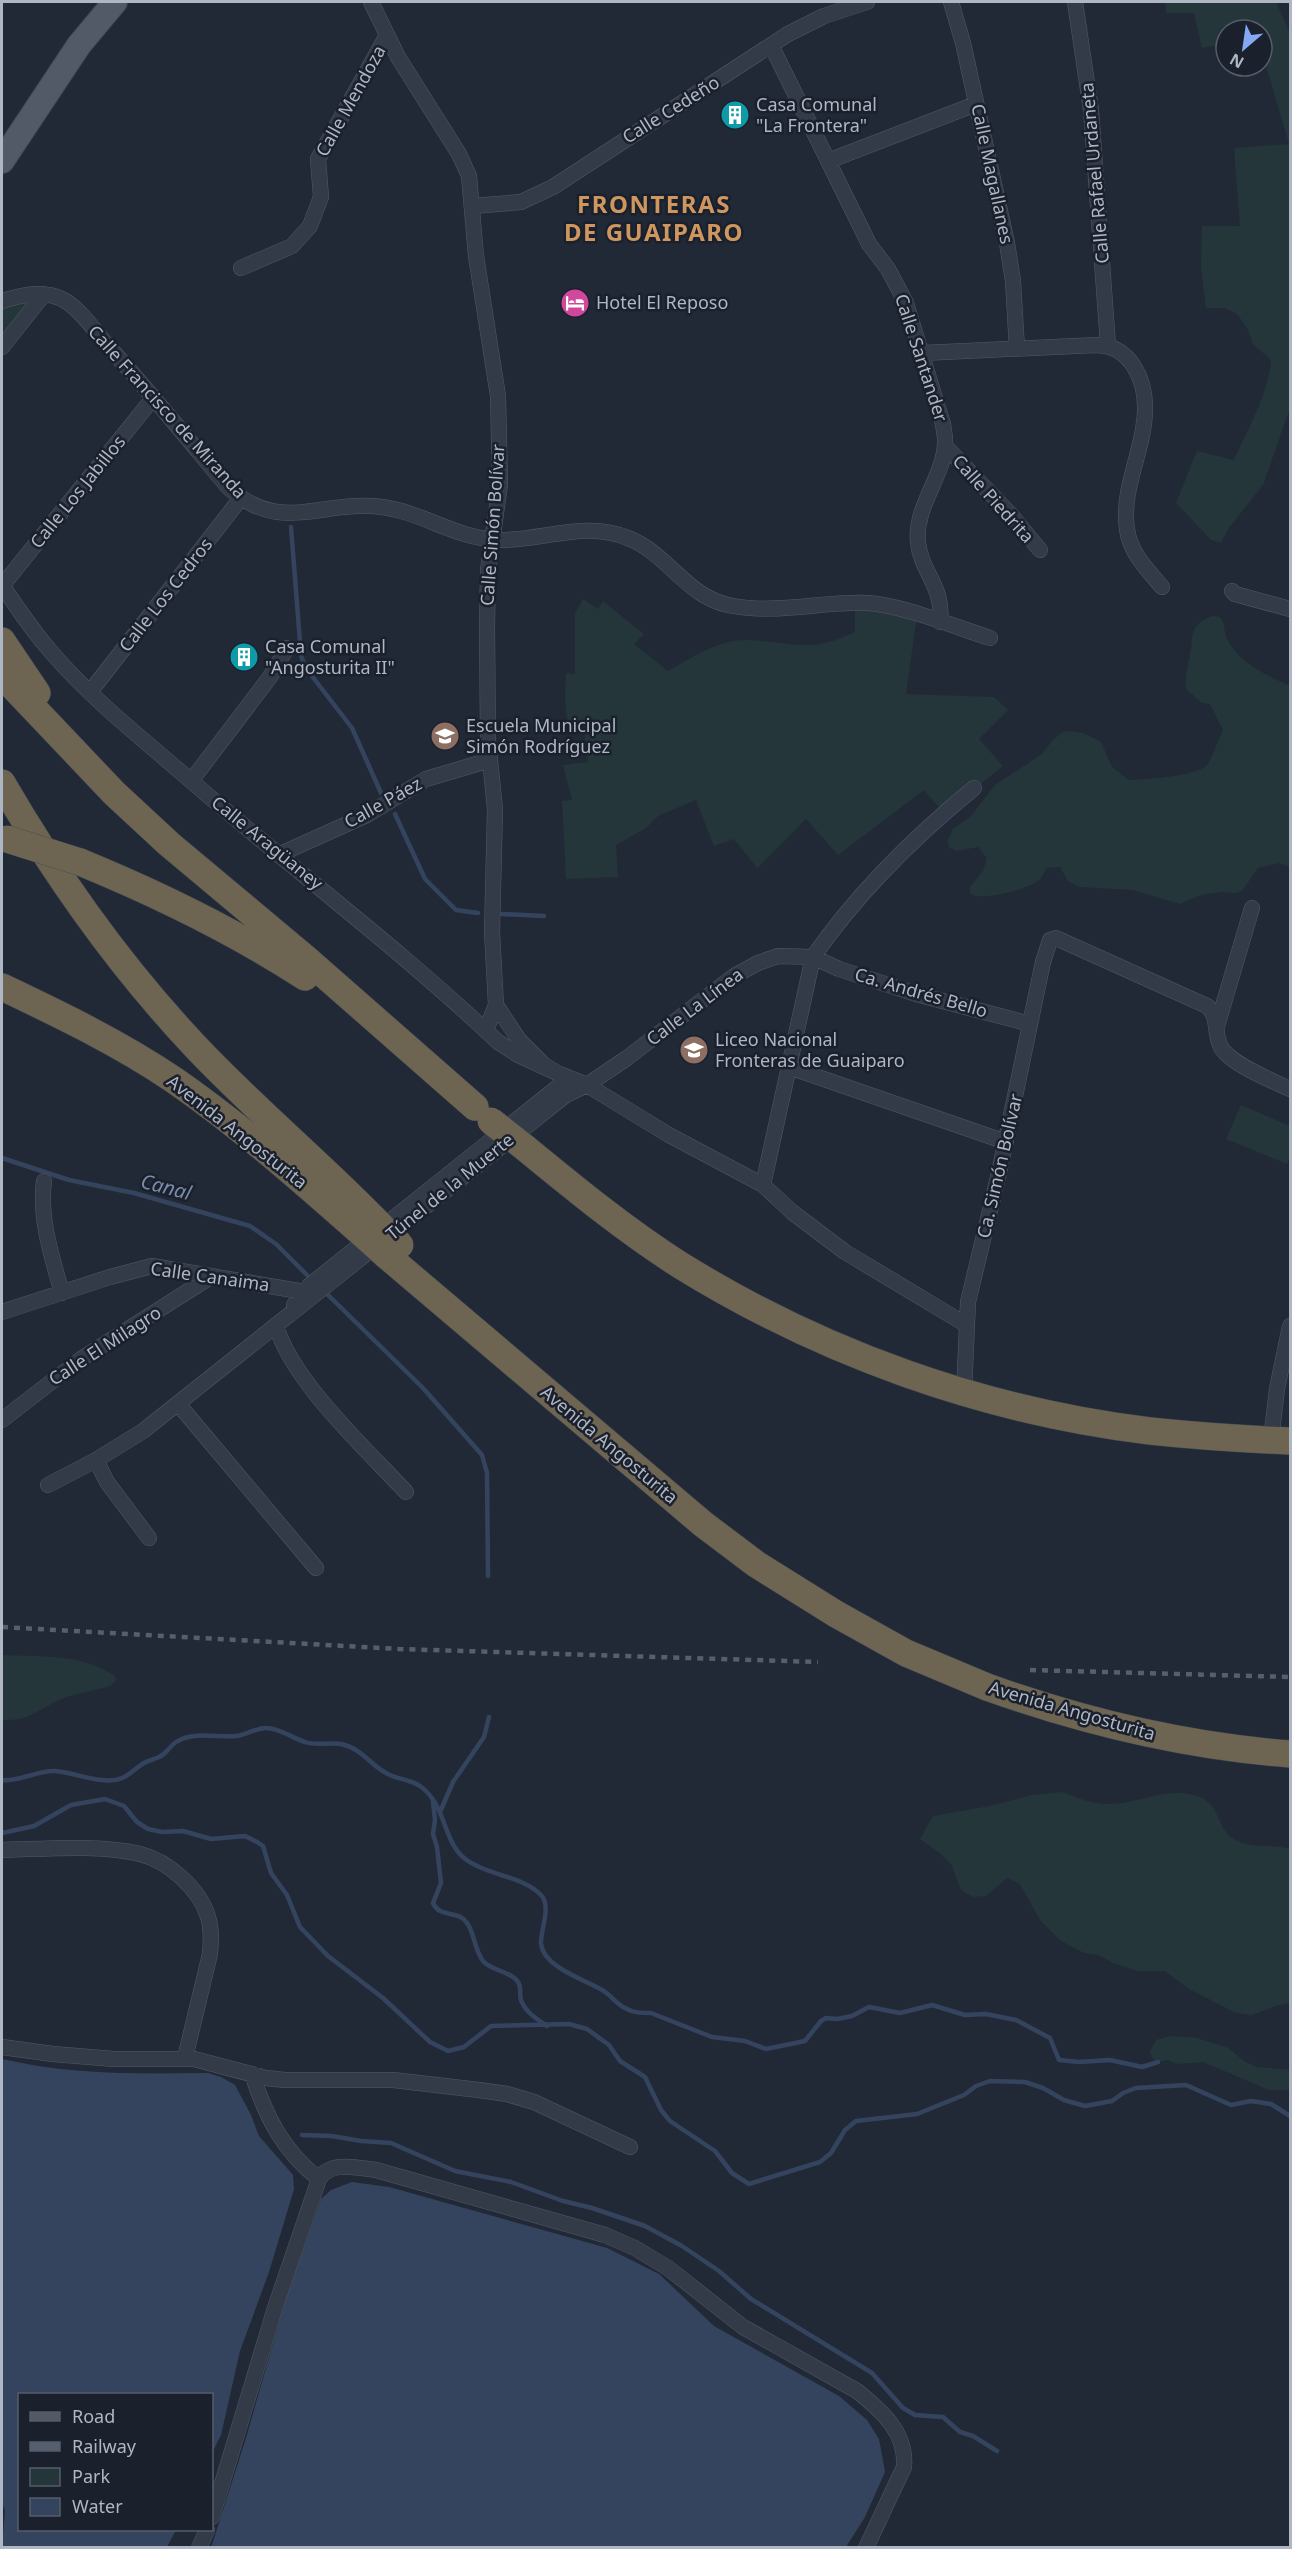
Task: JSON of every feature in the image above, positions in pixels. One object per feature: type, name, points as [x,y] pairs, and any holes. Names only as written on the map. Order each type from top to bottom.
[{"type":"highway","points":[[2,641],[91,770]]},
{"type":"highway","points":[[2,675],[91,770],[169,844],[304,957],[483,1114]]},
{"type":"highway","points":[[2,783],[67,865],[110,945],[190,1041],[365,1224]]},
{"type":"highway","points":[[2,801],[67,865]]},
{"type":"highway","points":[[4,838],[67,865],[177,905],[270,954],[346,1006],[646,1243],[766,1314],[877,1362],[964,1393],[1065,1417],[1120,1426],[1281,1441]]},
{"type":"highway","name":"Avenida Angosturita","points":[[2,987],[92,1031],[175,1081],[365,1224],[570,1412],[712,1531],[756,1564],[836,1614],[906,1653],[1034,1704],[1117,1728],[1229,1748],[1290,1754]]},
{"type":"main road","points":[[2,161],[79,45],[115,2]]},
{"type":"street","name":"Calle Simón Bolívar","points":[[371,2],[386,37],[466,168],[471,186],[476,256],[495,378],[501,441],[500,485],[487,589],[490,760],[495,809],[492,932],[496,1005]]},
{"type":"street","name":"Calle Cedeño","points":[[473,206],[521,202],[554,187],[788,34],[824,16],[867,2]]},
{"type":"street","name":"Calle Magallanes","points":[[951,2],[1007,243],[1013,281],[1017,349]]},
{"type":"street","name":"Calle Rafael Urdaneta","points":[[1076,2],[1091,110],[1108,345]]},
{"type":"street","name":"Calle Mendoza","points":[[242,268],[292,246],[310,226],[321,197],[318,159],[386,37]]},
{"type":"street","name":"Calle Santander","points":[[771,45],[868,244],[888,269],[906,303],[943,424],[946,447],[929,491],[918,532],[922,557],[942,606],[940,622]]},
{"type":"street","points":[[828,160],[976,104]]},
{"type":"street","name":"Calle Francisco de Miranda","points":[[2,301],[25,294],[44,294],[64,300],[76,310],[154,398],[227,486],[259,509],[270,512],[383,507],[468,536],[492,540],[514,540],[599,530],[629,538],[645,546],[699,594],[728,605],[793,608],[871,603],[990,638]]},
{"type":"street","points":[[2,347],[44,294]]},
{"type":"street","points":[[922,353],[1108,345],[1124,352],[1130,359],[1141,385],[1145,411],[1127,501],[1126,527],[1134,552],[1162,587]]},
{"type":"street","name":"Calle Los Jabillos","points":[[2,586],[154,398]]},
{"type":"street","name":"Calle Piedrita","points":[[946,447],[1011,515],[1040,550]]},
{"type":"street","name":"Calle Los Cedros","points":[[90,692],[241,498]]},
{"type":"street","name":"Calle Aragüaney","points":[[2,586],[27,623],[53,655],[90,692],[191,781],[380,936],[507,1048],[563,1076]]},
{"type":"street","points":[[1232,591],[1235,594],[1290,609]]},
{"type":"street","points":[[191,781],[270,677],[287,648]]},
{"type":"street","name":"Calle Páez","points":[[279,855],[367,815],[426,779],[490,760]]},
{"type":"street","points":[[763,1185],[813,957],[868,886],[944,813],[974,788]]},
{"type":"street","points":[[1252,908],[1217,1026],[1220,1047],[1225,1053],[1251,1070],[1290,1089]]},
{"type":"street","name":"Ca. Simón Bolívar","points":[[964,1393],[965,1324],[968,1302],[1006,1142],[1043,962],[1050,940],[1056,938],[1078,947],[1207,1006],[1213,1012],[1217,1026]]},
{"type":"street","name":"Calle La Línea","points":[[587,1085],[627,1058],[708,994],[748,967],[778,956],[813,957]]},
{"type":"street","name":"Ca. Andrés Bello","points":[[813,957],[839,969],[916,994],[1030,1024]]},
{"type":"street","points":[[486,1030],[496,1005]]},
{"type":"street","points":[[496,1005],[519,1040],[534,1056],[563,1076],[587,1085],[678,1140],[763,1185],[792,1212],[846,1252],[965,1324]]},
{"type":"street","points":[[789,1067],[1006,1142]]},
{"type":"street","name":"Túnel de la Muerte","points":[[310,1293],[563,1076]]},
{"type":"street","name":"Túnel de la Muerte","points":[[310,1293],[566,1095],[587,1085]]},
{"type":"street","points":[[44,1181],[46,1232],[62,1293]]},
{"type":"street","name":"Calle Canaima","points":[[2,1312],[152,1266],[310,1293]]},
{"type":"street","name":"Calle El Milagro","points":[[2,1420],[81,1359],[212,1276]]},
{"type":"street","points":[[48,1485],[96,1460],[179,1405],[289,1314],[310,1293]]},
{"type":"street","points":[[276,1325],[285,1351],[301,1374],[406,1492]]},
{"type":"street","points":[[1281,1441],[1276,1395],[1290,1326]]},
{"type":"street","points":[[179,1405],[316,1568]]},
{"type":"street","points":[[96,1460],[107,1482],[149,1538]]},
{"type":"street","points":[[2,1850],[106,1850],[142,1854],[173,1871],[188,1885],[202,1902],[208,1918],[211,1938],[210,1954],[185,2058]]},
{"type":"street","points":[[2,2047],[114,2059],[185,2058],[285,2080],[403,2081],[444,2084],[507,2094],[534,2102],[630,2147]]},
{"type":"street","points":[[252,2074],[266,2112],[280,2139],[290,2153],[319,2179]]},
{"type":"street","points":[[213,2514],[275,2308],[319,2179],[331,2167],[376,2170],[605,2235],[635,2247],[668,2268],[742,2327],[857,2391],[873,2404],[896,2429],[905,2455],[904,2467],[866,2547]]},
{"type":"street","points":[[199,2547],[206,2531]]},
{"type":"green space","points":[[1165,2],[1276,2],[1290,33],[1290,408],[1263,485],[1228,529],[1221,543],[1211,540],[1176,503],[1197,451],[1234,460],[1262,399],[1271,360],[1253,344],[1248,330],[1238,315],[1225,308],[1206,308],[1201,267],[1202,226],[1240,226],[1234,148],[1289,144],[1270,78],[1274,78],[1274,18],[1214,18],[1214,46],[1202,48],[1194,13],[1166,13]]},
{"type":"green space","points":[[39,293],[2,347],[2,301]]},
{"type":"green space","points":[[583,599],[598,609],[603,601],[644,634],[634,644],[668,671],[705,651],[735,641],[756,640],[808,645],[836,640],[855,632],[855,603],[917,615],[906,694],[994,697],[1008,710],[979,739],[1003,766],[944,813],[924,790],[838,855],[806,819],[757,868],[734,839],[714,846],[696,800],[658,816],[646,828],[616,845],[618,877],[566,879],[562,801],[572,800],[563,765],[588,762],[584,726],[568,727],[565,700],[566,673],[575,674],[575,614]]},
{"type":"green space","points":[[1212,616],[1220,617],[1227,639],[1239,656],[1254,668],[1290,686],[1290,867],[1279,863],[1258,868],[1242,891],[1200,895],[1180,904],[1133,890],[1079,887],[1067,880],[1060,867],[1046,868],[1039,880],[1015,891],[985,896],[970,894],[970,887],[983,871],[987,858],[978,847],[957,851],[950,848],[947,842],[953,829],[971,816],[995,785],[1042,754],[1061,733],[1068,731],[1083,733],[1101,742],[1112,767],[1129,780],[1183,775],[1208,764],[1223,730],[1210,704],[1202,703],[1186,689],[1186,684],[1194,631],[1199,623]]},
{"type":"green space","points":[[1241,1105],[1290,1126],[1290,1155],[1287,1164],[1226,1139]]},
{"type":"green space","points":[[2,1655],[46,1656],[88,1663],[115,1676],[116,1681],[110,1686],[59,1700],[26,1717],[2,1720]]},
{"type":"green space","points":[[1062,1792],[1101,1804],[1118,1804],[1172,1793],[1194,1795],[1209,1803],[1227,1833],[1239,1842],[1290,1849],[1290,2003],[1252,2015],[1236,2013],[1189,1989],[1165,1971],[1138,1971],[1113,1963],[1099,1955],[1084,1953],[1061,1941],[1040,1920],[1020,1884],[1007,1878],[986,1896],[973,1897],[961,1890],[951,1864],[920,1839],[933,1816],[990,1806],[1032,1795]]},
{"type":"green space","points":[[1170,2036],[1197,2038],[1228,2048],[1244,2061],[1257,2067],[1290,2070],[1290,2090],[1269,2090],[1203,2062],[1177,2064],[1168,2060],[1158,2062],[1152,2058],[1150,2052],[1156,2040]]},
{"type":"water","points":[[2,2059],[79,2071],[208,2073],[221,2077],[235,2085],[259,2136],[293,2175],[294,2189],[269,2272],[240,2351],[221,2435],[213,2451],[213,2393],[18,2393],[18,2531],[175,2531],[167,2547],[2,2547],[5,2510],[2,2504]]},
{"type":"water","points":[[352,2182],[389,2187],[607,2248],[659,2274],[714,2326],[839,2396],[867,2420],[879,2439],[885,2472],[865,2517],[846,2547],[211,2548],[246,2438],[284,2305],[321,2199],[331,2190]]},
{"type":"waterway","points":[[291,527],[301,655],[305,667],[352,728],[381,793]]},
{"type":"waterway","points":[[395,814],[425,879],[456,910],[478,913]]},
{"type":"waterway","points":[[502,914],[544,916]]},
{"type":"waterway","name":"Canal","points":[[2,1158],[69,1180],[134,1193],[250,1226],[276,1244],[307,1275]]},
{"type":"waterway","points":[[327,1294],[423,1388],[482,1455],[487,1473],[488,1576]]},
{"type":"waterway","points":[[440,1812],[453,1782],[484,1737],[489,1717]]},
{"type":"waterway","points":[[2,1780],[48,1771],[97,1780],[114,1780],[125,1777],[144,1763],[161,1756],[176,1742],[185,1738],[236,1736],[262,1728],[271,1728],[309,1743],[341,1744],[356,1750],[384,1772],[420,1786],[435,1802],[452,1842],[464,1858],[482,1868],[514,1879],[541,1895],[546,1905],[541,1944],[550,1960],[558,1967],[604,1991],[631,2011],[651,2013],[712,2037],[745,2041],[766,2049],[805,2041],[826,2018],[837,2019],[852,2016],[869,2007],[900,2013],[932,2005],[965,2015],[986,2014],[1016,2020],[1050,2038],[1059,2060],[1079,2062],[1110,2060],[1142,2067],[1158,2062]]},
{"type":"waterway","points":[[2,1833],[34,1826],[71,1805],[105,1799],[124,1806],[137,1822],[148,1829],[162,1832],[183,1831],[211,1839],[245,1836],[263,1846],[271,1873],[287,1895],[300,1927],[328,1956],[383,1998],[430,2042],[448,2051],[464,2047],[491,2026],[569,2024],[587,2029],[609,2045],[620,2061],[645,2077],[661,2110],[670,2121],[715,2151],[732,2173],[749,2184],[820,2162],[831,2153],[845,2130],[856,2121],[917,2114],[964,2095],[976,2086],[990,2081],[1025,2082],[1043,2088],[1064,2100],[1085,2106],[1112,2101],[1136,2088],[1186,2085],[1231,2105],[1251,2101],[1271,2104],[1290,2116]]},
{"type":"waterway","points":[[433,1801],[435,1820],[433,1834],[437,1847],[441,1883],[433,1903],[440,1911],[463,1919],[469,1926],[483,1961],[515,1978],[519,1984],[521,2000],[525,2008],[547,2026]]},
{"type":"waterway","points":[[302,2135],[391,2143],[455,2171],[511,2182],[563,2201],[645,2226],[682,2246],[719,2271],[751,2299],[872,2373],[903,2408],[915,2415],[943,2417],[960,2432],[973,2436],[997,2451]]},
{"type":"railway","points":[[2,1627],[399,1649],[818,1662]]},
{"type":"railway","points":[[1030,1670],[1290,1677]]},
{"type":"place","name":"Casa Comunal \"La Frontera\"","points":[[735,115]]},
{"type":"place","name":"Hotel El Reposo","points":[[575,303]]},
{"type":"place","name":"Casa Comunal \"Angosturita II\"","points":[[244,657]]},
{"type":"place","name":"Escuela Municipal Simón Rodríguez","points":[[445,736]]},
{"type":"place","name":"Liceo Nacional Fronteras de Guaiparo","points":[[694,1050]]},
{"type":"district","name":"FRONTERAS DE GUAIPARO","points":[[654,219]]}]
